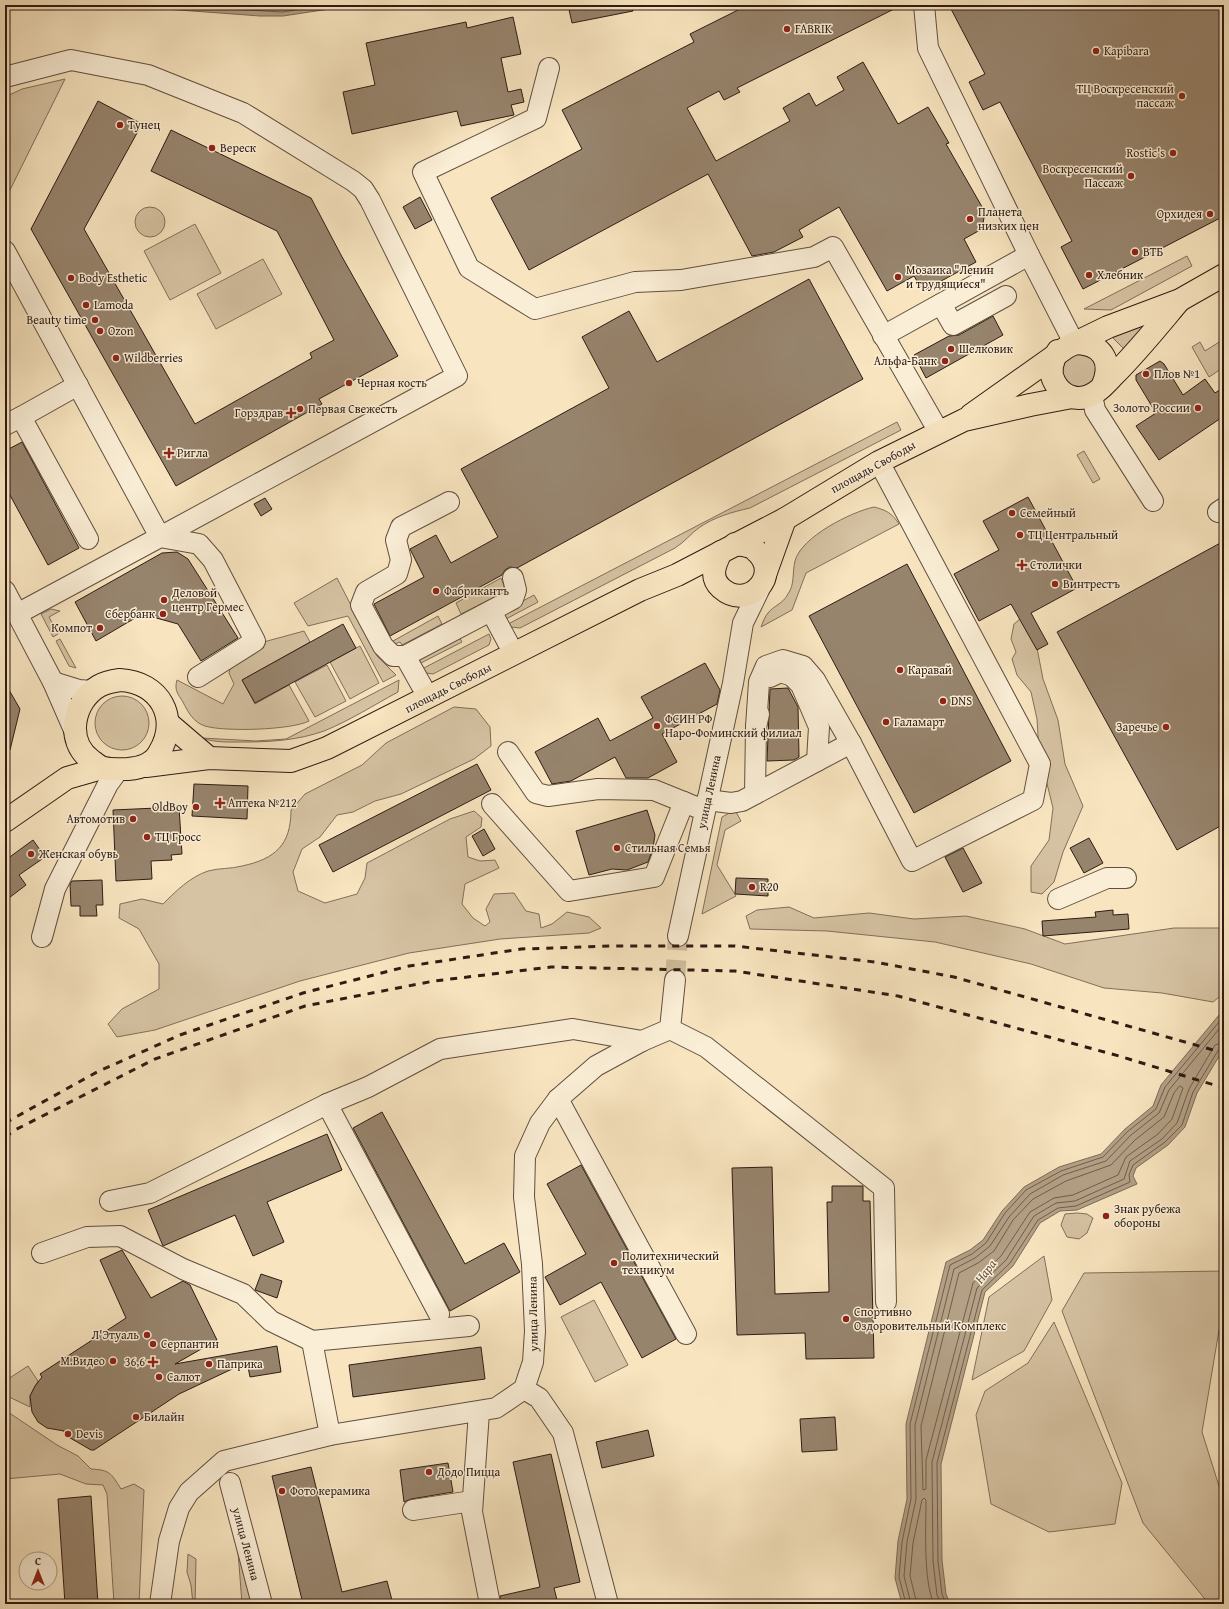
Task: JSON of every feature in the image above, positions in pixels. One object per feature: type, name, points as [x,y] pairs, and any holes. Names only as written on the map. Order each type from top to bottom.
[{"type":"main road","name":"площадь Свободы","points":[[146,766],[209,758],[291,761],[327,748],[640,590],[677,575],[785,519],[879,462],[964,420],[1066,347],[1108,327],[1180,300],[1224,275]]},
{"type":"main road","name":"площадь Свободы","points":[[964,420],[1089,393],[1144,344],[1180,300]]},
{"type":"main road","points":[[1085,343],[1095,347],[1103,355],[1107,365],[1107,377],[1089,393],[1058,388],[1053,379],[1051,370],[1053,360],[1066,347],[1085,343]]},
{"type":"main road","points":[[677,575],[746,596],[763,580],[785,519]]},
{"type":"main road","points":[[723,589],[713,567],[728,548],[751,547],[763,558],[763,580]]},
{"type":"main road","points":[[5,821],[73,775],[111,769],[146,766],[157,756],[165,743],[168,723],[163,704],[157,695],[143,686],[130,681],[120,680],[100,685],[92,691],[80,707],[75,735],[73,775]]},
{"type":"main road","points":[[168,723],[209,758]]},
{"type":"main road","points":[[75,735],[86,755],[111,769]]},
{"type":"street","points":[[924,5],[928,48],[1029,255],[1066,347]]},
{"type":"street","points":[[5,77],[71,60],[148,75],[243,113],[353,181],[363,189],[370,200],[457,376],[17,614]]},
{"type":"street","points":[[549,68],[536,118],[423,172],[469,268],[535,309],[635,282],[681,280],[814,257],[833,247],[939,432]]},
{"type":"street","points":[[5,251],[160,538]]},
{"type":"street","points":[[884,336],[1029,255]]},
{"type":"street","points":[[941,304],[953,325],[1006,296]]},
{"type":"street","points":[[78,385],[13,421],[88,539]]},
{"type":"street","points":[[1089,393],[1095,410],[1153,501]]},
{"type":"street","points":[[755,794],[756,727],[759,682],[766,666],[783,660],[804,666],[815,680],[851,743],[912,861],[1033,800],[1040,764],[879,462]]},
{"type":"street","points":[[449,502],[401,527],[396,540],[401,560],[397,574],[366,592],[361,606],[383,646],[392,656],[404,656],[491,611],[513,599],[516,590],[513,578]]},
{"type":"street","points":[[160,538],[199,544],[214,560],[255,641],[198,677]]},
{"type":"street","name":"улица Ленина","points":[[678,936],[732,683],[743,623],[763,580]]},
{"type":"street","points":[[723,589],[743,623]]},
{"type":"street","points":[[5,591],[53,682],[75,735]]},
{"type":"street","points":[[491,611],[514,654]]},
{"type":"street","points":[[404,656],[428,698]]},
{"type":"street","points":[[756,727],[762,692],[768,679],[773,674],[781,672],[792,676],[802,685],[819,727],[817,761]]},
{"type":"street","points":[[53,682],[79,690],[92,691]]},
{"type":"street","points":[[508,752],[536,794],[548,796],[598,789],[654,790],[684,802],[706,805],[731,804],[742,801],[851,743]]},
{"type":"street","points":[[42,937],[56,889],[106,788],[111,769]]},
{"type":"street","points":[[492,804],[569,891],[654,877],[684,802]]},
{"type":"street","points":[[1058,899],[1107,878],[1126,878]]},
{"type":"street","points":[[675,980],[670,1029],[706,1047],[884,1188],[886,1302]]},
{"type":"street","points":[[110,1201],[150,1193],[327,1104],[368,1087],[440,1049],[573,1029],[642,1041]]},
{"type":"street","name":"улица Ленина","points":[[524,1388],[533,1362],[535,1331],[532,1264],[524,1197],[525,1156],[540,1123],[558,1099],[596,1066],[642,1041],[670,1029]]},
{"type":"street","points":[[558,1099],[686,1334]]},
{"type":"street","points":[[327,1104],[439,1314]]},
{"type":"street","points":[[42,1253],[87,1237],[120,1236],[183,1269],[243,1294],[271,1321],[312,1341],[469,1326]]},
{"type":"street","points":[[312,1341],[330,1435]]},
{"type":"street","points":[[160,1604],[169,1541],[179,1508],[189,1492],[224,1461],[330,1435],[480,1412],[496,1408],[524,1388],[540,1398],[563,1433],[608,1604]]},
{"type":"street","points":[[480,1412],[472,1512],[490,1604]]},
{"type":"street","name":"улица Ленина","points":[[230,1483],[262,1604]]},
{"type":"street","points":[[413,1510],[472,1501]]},
{"type":"shaded area","points":[[65,79],[6,198],[5,97],[22,89]]},
{"type":"shaded area","points":[[150,207],[161,211],[165,222],[161,233],[150,237],[139,233],[135,222],[139,211]]},
{"type":"shaded area","points":[[195,224],[221,273],[170,300],[144,251]]},
{"type":"shaded area","points":[[1187,256],[1192,266],[1111,310],[1084,309]]},
{"type":"shaded area","points":[[263,259],[282,294],[216,329],[197,294]]},
{"type":"shaded area","points":[[1162,313],[1125,356],[1123,348],[1111,336]]},
{"type":"shaded area","points":[[1224,339],[1224,367],[1209,377],[1192,347],[1200,342],[1205,351]]},
{"type":"shaded area","points":[[1076,348],[1100,362],[1092,389],[1065,388],[1058,361]]},
{"type":"shaded area","points":[[897,422],[901,430],[750,508],[730,513],[706,523],[675,548],[520,628],[511,627],[508,624]]},
{"type":"shaded area","points":[[1084,451],[1100,479],[1093,483],[1077,455]]},
{"type":"shaded area","points":[[874,507],[888,512],[899,524],[806,573],[792,610],[761,627],[767,614],[786,597],[790,590],[795,561],[799,552],[807,543],[840,520]]},
{"type":"shaded area","points":[[337,578],[377,656],[396,675],[383,682],[348,616],[308,626],[294,603]]},
{"type":"shaded area","points":[[501,578],[504,586],[503,593],[461,614],[456,603]]},
{"type":"shaded area","points":[[534,595],[538,602],[506,619],[505,613],[510,608]]},
{"type":"shaded area","points":[[51,609],[60,611],[49,617],[58,634],[53,637],[41,614]]},
{"type":"shaded area","points":[[438,616],[442,624],[402,645],[400,642],[395,644],[393,641]]},
{"type":"shaded area","points":[[1020,619],[1037,648],[1043,679],[1058,720],[1065,764],[1083,806],[1063,852],[1054,882],[1042,894],[1031,892],[1031,866],[1049,840],[1053,808],[1039,751],[1037,719],[1031,692],[1017,675],[1012,659],[1016,652],[1011,639],[1014,624]]},
{"type":"shaded area","points":[[304,631],[310,642],[242,680],[255,704],[289,685],[309,721],[274,728],[227,729],[205,726],[197,722],[191,716],[177,692],[177,680],[223,704],[234,684],[229,673],[231,666],[260,643]]},
{"type":"shaded area","points":[[489,634],[491,639],[489,645],[433,674],[426,673],[422,669]]},
{"type":"shaded area","points":[[458,635],[462,642],[419,664],[420,659]]},
{"type":"shaded area","points":[[60,639],[76,668],[69,666],[56,641]]},
{"type":"shaded area","points":[[360,646],[379,683],[350,699],[330,662]]},
{"type":"shaded area","points":[[327,665],[346,701],[315,717],[295,682]]},
{"type":"shaded area","points":[[399,680],[398,692],[343,723],[305,737],[275,741],[255,742],[223,742],[202,738],[256,741],[286,739]]},
{"type":"shaded area","points":[[117,696],[127,696],[141,704],[147,713],[149,723],[147,733],[141,742],[127,750],[117,750],[107,745],[100,738],[95,728],[95,718],[100,708],[107,701]]},
{"type":"shaded area","points":[[454,707],[476,709],[490,727],[491,746],[474,759],[401,794],[375,801],[353,812],[337,815],[320,837],[302,849],[293,872],[298,891],[325,903],[357,894],[365,878],[367,863],[450,819],[474,811],[482,818],[481,827],[466,837],[468,857],[480,861],[495,860],[499,868],[465,884],[462,904],[473,918],[485,926],[490,922],[486,909],[494,894],[514,893],[526,911],[539,914],[541,928],[552,924],[567,912],[589,917],[601,928],[589,933],[500,939],[409,953],[300,981],[155,1030],[117,1037],[108,1024],[122,1009],[159,989],[159,964],[139,929],[119,918],[120,904],[142,899],[163,904],[184,885],[201,874],[212,870],[238,867],[264,859],[279,848],[284,841],[288,833],[291,810],[305,794],[362,765],[386,743]]},
{"type":"shaded area","points":[[735,810],[741,821],[725,830],[717,865],[736,896],[702,914],[722,817]]},
{"type":"shaded area","points":[[789,907],[814,918],[869,913],[914,919],[966,916],[1025,929],[1065,944],[1174,928],[1224,928],[1224,993],[1213,1002],[1162,993],[1104,988],[1031,964],[935,942],[827,931],[750,929],[746,916],[757,910]]},
{"type":"shaded area","points":[[1065,1214],[1087,1214],[1093,1218],[1087,1233],[1079,1239],[1067,1237],[1061,1225]]},
{"type":"shaded area","points":[[1044,1256],[1052,1300],[1024,1351],[972,1380],[989,1297]]},
{"type":"shaded area","points":[[1224,1271],[1224,1300],[1202,1432],[1224,1502],[1224,1604],[1209,1604],[1143,1523],[1062,1311],[1084,1273]]},
{"type":"shaded area","points":[[594,1300],[628,1365],[595,1382],[561,1317]]},
{"type":"shaded area","points":[[1054,1322],[1122,1483],[1115,1524],[1049,1532],[991,1504],[976,1415],[985,1391],[1028,1363]]},
{"type":"shaded area","points":[[28,1366],[38,1381],[30,1396],[30,1407],[5,1395],[5,1381]]},
{"type":"shaded area","points":[[5,1410],[57,1445],[78,1456],[91,1469],[102,1470],[109,1473],[121,1489],[134,1484],[144,1490],[139,1604],[114,1604],[107,1494],[103,1485],[86,1484],[60,1474],[5,1479]]},
{"type":"shaded area","points":[[237,1538],[254,1604],[242,1604]]},
{"type":"shaded area","points":[[188,1554],[196,1559],[195,1604],[193,1604],[191,1585],[187,1572]]},
{"type":"water","points":[[111,5],[356,5],[283,16],[260,16]]},
{"type":"water","name":"Нара","points":[[1224,1009],[1224,1048],[1197,1093],[1185,1127],[1168,1145],[1136,1168],[1133,1176],[1137,1184],[1077,1210],[1060,1211],[1040,1223],[1013,1266],[985,1292],[941,1464],[942,1560],[946,1594],[950,1604],[902,1604],[895,1578],[898,1541],[907,1499],[906,1424],[946,1262],[970,1250],[983,1240],[1002,1211],[1024,1187],[1059,1167],[1101,1154],[1125,1129],[1153,1106],[1161,1085]]},
{"type":"building","points":[[568,5],[633,5],[633,11],[572,23]]},
{"type":"building","points":[[748,5],[902,5],[737,88],[740,92],[724,100],[719,91],[687,108],[716,161],[790,121],[783,108],[809,93],[816,106],[844,90],[837,77],[863,62],[898,124],[928,107],[949,143],[946,144],[985,212],[982,229],[964,239],[976,262],[923,291],[914,276],[887,291],[839,207],[799,230],[803,237],[774,252],[752,256],[708,174],[529,270],[491,198],[582,149],[562,110],[694,42],[690,34]]},
{"type":"building","name":"Воскресенский Пассаж","points":[[958,5],[1224,5],[1224,216],[1083,289],[1061,247],[1072,241],[1000,102],[983,110],[969,82],[985,74],[951,9]]},
{"type":"building","points":[[513,17],[521,54],[501,58],[508,92],[521,89],[524,102],[511,105],[514,115],[461,126],[457,111],[352,134],[343,92],[375,85],[366,43],[466,22],[467,28]]},
{"type":"building","points":[[98,101],[142,124],[84,229],[195,424],[312,358],[310,353],[334,340],[277,231],[151,171],[171,130],[311,198],[341,255],[398,356],[319,399],[322,404],[176,486],[31,229]]},
{"type":"building","points":[[420,197],[432,220],[415,229],[403,207]]},
{"type":"building","points":[[809,279],[863,379],[517,568],[510,567],[505,570],[502,575],[390,636],[374,604],[424,577],[410,549],[436,535],[451,563],[498,537],[461,469],[609,388],[582,337],[629,311],[657,362]]},
{"type":"building","name":"Шелковик","points":[[993,316],[1003,335],[926,378],[914,355],[949,336],[959,335]]},
{"type":"building","points":[[1160,361],[1164,364],[1183,395],[1205,379],[1215,393],[1224,387],[1224,416],[1159,460],[1136,426],[1156,413],[1136,380],[1136,375]]},
{"type":"building","points":[[22,442],[79,548],[48,565],[5,486],[5,451]]},
{"type":"building","name":"ТЦ Центральный","points":[[1028,497],[1077,588],[1031,613],[1048,644],[1037,650],[1011,604],[979,621],[954,574],[999,550],[983,521]]},
{"type":"building","points":[[265,498],[272,509],[261,516],[254,504]]},
{"type":"building","name":"Заречье","points":[[1224,541],[1224,824],[1177,850],[1057,632]]},
{"type":"building","name":"Деловой центр Гермес","points":[[177,552],[188,559],[238,638],[201,661],[178,624],[142,614],[96,641],[75,602],[162,553]]},
{"type":"building","name":"Каравай","points":[[907,564],[1011,761],[914,813],[809,616]]},
{"type":"building","points":[[343,624],[356,648],[255,703],[242,680]]},
{"type":"building","name":"ФСИН РФ Наро-Фоминский филиал","points":[[705,663],[720,690],[717,704],[662,734],[677,762],[648,778],[626,778],[615,757],[571,781],[552,784],[535,752],[598,718],[610,741],[653,718],[641,697]]},
{"type":"building","points":[[5,683],[20,709],[10,750],[5,749]]},
{"type":"building","points":[[788,688],[798,707],[799,757],[794,760],[767,761],[770,689]]},
{"type":"building","points":[[477,764],[491,790],[333,872],[319,845]]},
{"type":"building","name":"Аптека №212","points":[[194,784],[248,786],[247,819],[192,816]]},
{"type":"building","name":"ТЦ Гросс","points":[[179,807],[182,854],[171,855],[172,860],[151,861],[152,879],[116,881],[113,810]]},
{"type":"building","name":"Стильная Семья","points":[[647,810],[655,835],[653,848],[648,862],[627,870],[612,869],[589,875],[576,831]]},
{"type":"building","points":[[484,829],[495,849],[483,856],[472,836]]},
{"type":"building","points":[[1089,838],[1103,863],[1084,873],[1070,848]]},
{"type":"building","points":[[33,840],[45,857],[19,875],[26,885],[5,901],[5,856],[7,859]]},
{"type":"building","points":[[963,848],[982,883],[963,892],[945,857]]},
{"type":"building","name":"R20","points":[[736,878],[768,879],[768,896],[735,894]]},
{"type":"building","points":[[102,880],[103,905],[96,905],[97,916],[80,916],[80,906],[71,906],[70,884],[72,881]]},
{"type":"building","points":[[1113,910],[1113,915],[1128,914],[1129,929],[1043,936],[1042,921],[1096,917],[1095,912]]},
{"type":"building","points":[[382,1112],[465,1264],[504,1243],[520,1272],[450,1311],[353,1128]]},
{"type":"building","points":[[327,1134],[342,1170],[267,1202],[284,1242],[253,1256],[235,1215],[163,1246],[148,1210]]},
{"type":"building","name":"Политехнический техникум","points":[[581,1165],[676,1339],[642,1358],[601,1282],[560,1305],[545,1277],[586,1254],[547,1184]]},
{"type":"building","points":[[772,1167],[775,1294],[829,1292],[827,1202],[832,1202],[832,1186],[863,1186],[863,1201],[870,1201],[874,1358],[806,1359],[805,1333],[737,1335],[732,1168]]},
{"type":"building","name":"Серпантин","points":[[122,1250],[151,1298],[183,1281],[190,1285],[217,1340],[175,1364],[277,1346],[281,1372],[250,1377],[247,1362],[179,1394],[94,1450],[91,1450],[65,1435],[64,1431],[47,1428],[38,1422],[32,1412],[30,1396],[42,1377],[40,1374],[126,1318],[100,1260]]},
{"type":"building","points":[[261,1274],[282,1281],[277,1298],[255,1290]]},
{"type":"building","points":[[481,1347],[485,1379],[353,1397],[349,1365]]},
{"type":"building","points":[[835,1417],[837,1450],[802,1452],[800,1419]]},
{"type":"building","points":[[648,1430],[654,1456],[602,1468],[596,1442]]},
{"type":"building","points":[[551,1454],[580,1582],[554,1588],[558,1604],[501,1604],[500,1596],[540,1587],[513,1462]]},
{"type":"building","points":[[448,1463],[453,1492],[411,1499],[404,1502],[400,1470]]},
{"type":"building","points":[[311,1467],[342,1592],[387,1581],[393,1604],[303,1604],[272,1476]]},
{"type":"building","points":[[91,1496],[98,1604],[65,1604],[58,1499]]},
{"type":"tunnel","points":[[675,980],[678,936]]},
{"type":"railway","points":[[5,1123],[97,1072],[180,1035],[303,993],[409,966],[521,949],[613,946],[735,946],[875,962],[954,977],[1224,1053]]},
{"type":"railway","points":[[5,1137],[15,1130],[155,1059],[305,1006],[434,981],[551,967],[735,971],[898,996],[1119,1056],[1224,1088]]},
{"type":"place","name":"FABRIK","points":[[787,29]]},
{"type":"place","name":"Kapibara","points":[[1096,51]]},
{"type":"place","name":"ТЦ Воскресенский пассаж","points":[[1182,96]]},
{"type":"place","name":"Тунец","points":[[120,125]]},
{"type":"place","name":"Вереcк","points":[[212,148]]},
{"type":"place","name":"Rostic's","points":[[1173,153]]},
{"type":"place","name":"Воскресенский Пассаж","points":[[1131,176]]},
{"type":"place","name":"Орхидея","points":[[1210,214]]},
{"type":"place","name":"Планета низких цен","points":[[970,219]]},
{"type":"place","name":"ВТБ","points":[[1135,252]]},
{"type":"place","name":"Хлебник","points":[[1089,275]]},
{"type":"place","name":"Мозаика \"Ленин и трудящиеся\"","points":[[898,277]]},
{"type":"place","name":"Body Esthetic","points":[[71,278]]},
{"type":"place","name":"Lamoda","points":[[86,305]]},
{"type":"place","name":"Beauty time","points":[[95,320]]},
{"type":"place","name":"Ozon","points":[[100,331]]},
{"type":"place","name":"Шелковик","points":[[951,349]]},
{"type":"place","name":"Wildberries","points":[[116,358]]},
{"type":"place","name":"Альфа-Банк","points":[[945,361]]},
{"type":"place","name":"Плов №1","points":[[1146,374]]},
{"type":"place","name":"Черная кость","points":[[349,383]]},
{"type":"place","name":"Золото России","points":[[1198,408]]},
{"type":"place","name":"Первая Свежесть","points":[[300,409]]},
{"type":"place","name":"Горздрав","points":[[291,413]]},
{"type":"place","name":"Ригла","points":[[169,453]]},
{"type":"place","name":"Семейный","points":[[1012,513]]},
{"type":"place","name":"ТЦ Центральный","points":[[1020,535]]},
{"type":"place","name":"Столички","points":[[1022,565]]},
{"type":"place","name":"Винтрестъ","points":[[1055,584]]},
{"type":"place","name":"Фабрикантъ","points":[[436,591]]},
{"type":"place","name":"Деловой центр Гермес","points":[[164,600]]},
{"type":"place","name":"Сбербанк","points":[[163,614]]},
{"type":"place","name":"Компот","points":[[100,628]]},
{"type":"place","name":"Каравай","points":[[900,670]]},
{"type":"place","name":"DNS","points":[[943,701]]},
{"type":"place","name":"Галамарт","points":[[886,722]]},
{"type":"place","name":"ФСИН РФ Наро-Фоминский филиал","points":[[657,726]]},
{"type":"place","name":"Заречье","points":[[1166,727]]},
{"type":"place","name":"Аптека №212","points":[[220,803]]},
{"type":"place","name":"OldBoy","points":[[196,807]]},
{"type":"place","name":"Автомотив","points":[[133,819]]},
{"type":"place","name":"ТЦ Гросс","points":[[147,837]]},
{"type":"place","name":"Стильная Семья","points":[[617,848]]},
{"type":"place","name":"Женская обувь","points":[[31,854]]},
{"type":"place","name":"R20","points":[[752,887]]},
{"type":"place","name":"Знак рубежа обороны","points":[[1106,1216]]},
{"type":"place","name":"Политехнический техникум","points":[[614,1263]]},
{"type":"place","name":"Спортивно Оздоровительный Комплекс","points":[[846,1319]]},
{"type":"place","name":"Л'Этуаль","points":[[147,1335]]},
{"type":"place","name":"Серпантин","points":[[153,1344]]},
{"type":"place","name":"М.Видео","points":[[113,1361]]},
{"type":"place","name":"36,6","points":[[153,1362]]},
{"type":"place","name":"Паприка","points":[[209,1364]]},
{"type":"place","name":"Салют","points":[[159,1377]]},
{"type":"place","name":"Билайн","points":[[136,1417]]},
{"type":"place","name":"Devis","points":[[68,1434]]},
{"type":"place","name":"Додо Пицца","points":[[429,1472]]},
{"type":"place","name":"Фото керамика","points":[[282,1491]]}]
